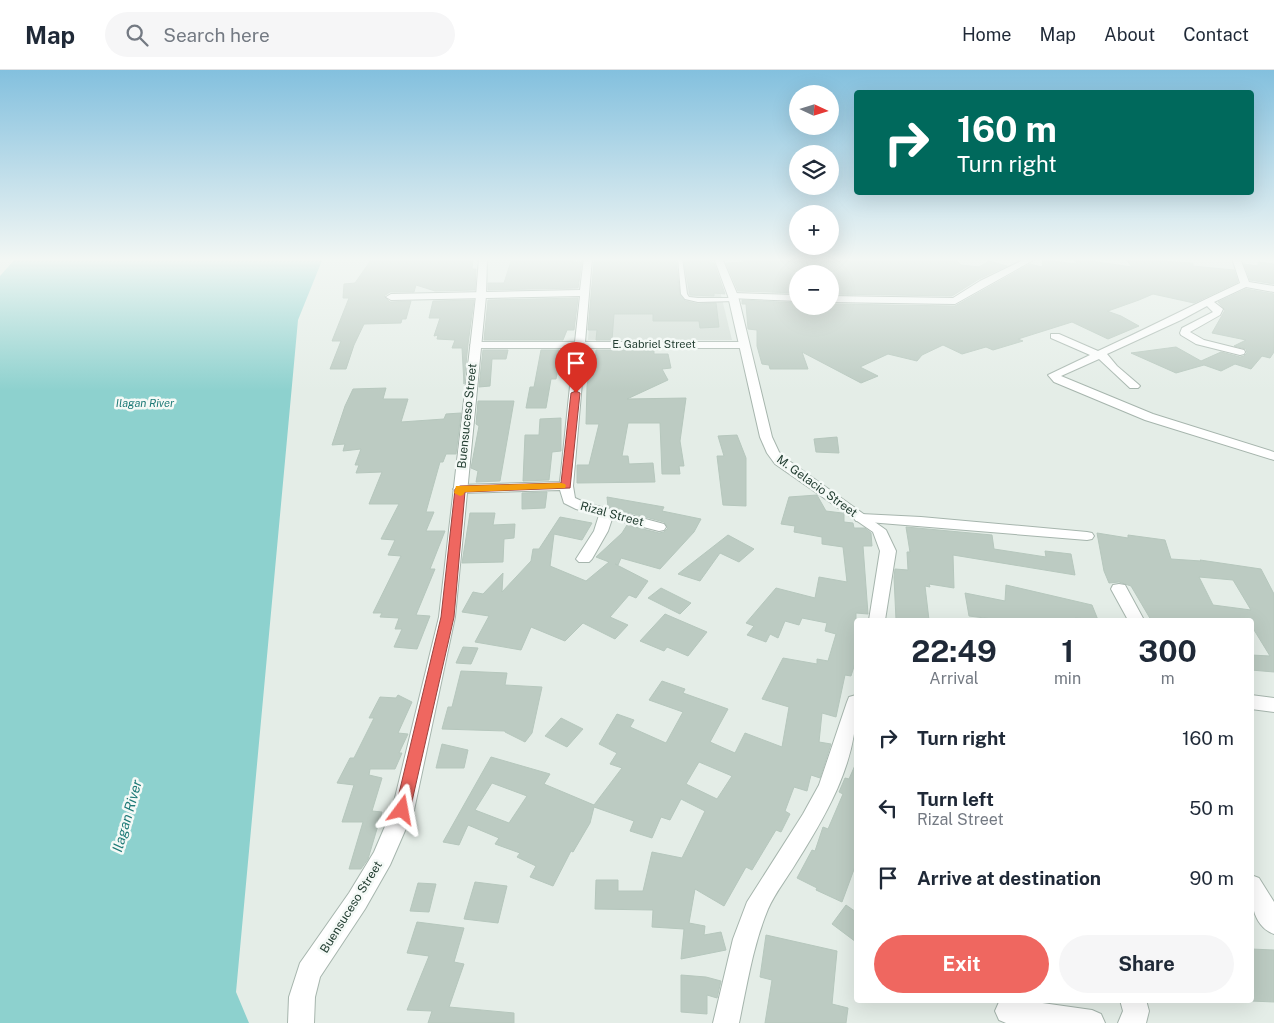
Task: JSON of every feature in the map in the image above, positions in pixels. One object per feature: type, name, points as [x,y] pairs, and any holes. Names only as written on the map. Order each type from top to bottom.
[{"type":"street","name":"Buensuceso Street","points":[[301,1023],[302,997],[309,972],[357,901],[377,866],[402,810],[447,617],[480,302]]},
{"type":"street","points":[[460,489],[566,486],[585,302]]},
{"type":"street","name":"M. Gelacio Street","points":[[734,302],[766,437],[773,453],[789,468],[879,530],[888,551],[877,618]]},
{"type":"street","points":[[1207,302],[1178,318],[1056,373],[1054,377],[1149,418],[1274,456]]},
{"type":"street","points":[[1209,302],[1218,309],[1217,313],[1186,330],[1186,333],[1200,342],[1240,352]]},
{"type":"street","points":[[1055,336],[1098,354],[1134,386]]},
{"type":"street","name":"E. Gabriel Street","points":[[475,345],[743,345]]},
{"type":"street","name":"Rizal Street","points":[[566,486],[569,500],[574,504],[659,527]]},
{"type":"street","points":[[584,559],[600,531],[607,514]]},
{"type":"street","points":[[862,518],[921,521],[1087,536]]},
{"type":"street","points":[[1119,589],[1135,618]]},
{"type":"street","points":[[1254,702],[1274,705]]},
{"type":"street","points":[[726,1023],[745,939],[759,902],[811,820],[829,786],[854,708]]},
{"type":"street","points":[[1254,890],[1274,923]]},
{"type":"street","points":[[1131,1023],[1134,1021],[1136,1011],[1134,1003]]},
{"type":"street","points":[[1008,1011],[1092,1023]]},
{"type":"shaded area","points":[[591,302],[723,302],[732,340],[588,340]]},
{"type":"water","name":"Ilagan River","points":[[0,302],[305,302],[298,320],[236,992],[249,1023],[0,1023]]},
{"type":"building","points":[[347,302],[411,302],[406,319],[402,319],[401,323],[364,324],[346,369],[330,369],[341,341],[332,341]]},
{"type":"building","points":[[433,302],[474,302],[464,384],[462,348],[452,348],[455,340],[437,339],[438,335],[434,336],[440,318],[429,318]]},
{"type":"building","points":[[488,302],[577,302],[574,330],[567,330],[563,340],[484,340]]},
{"type":"building","points":[[590,302],[716,303],[719,327],[700,328],[699,321],[653,321],[653,314],[614,314],[612,340],[596,340],[597,330],[588,330]]},
{"type":"building","points":[[742,302],[789,303],[789,315],[839,315],[839,304],[955,306],[961,302],[1132,302],[1107,311],[1139,326],[1108,339],[1072,322],[1018,339],[1023,341],[993,350],[986,347],[962,354],[943,345],[922,355],[917,361],[888,354],[860,367],[878,376],[861,383],[802,352],[808,369],[770,369],[769,365],[762,364],[757,346],[757,330],[748,329],[746,304]]},
{"type":"building","points":[[1218,302],[1274,302],[1274,352],[1270,358],[1262,356],[1251,369],[1235,364],[1221,371],[1204,365],[1176,373],[1131,353],[1176,347],[1201,361],[1221,352],[1240,357],[1244,356],[1247,353],[1246,349],[1234,346],[1246,340],[1212,333],[1225,310]]},
{"type":"building","points":[[483,350],[508,350],[506,359],[492,359],[490,386],[479,387]]},
{"type":"building","points":[[541,350],[559,350],[557,356],[561,356],[556,379],[551,379],[546,408],[526,408],[530,387],[534,387]]},
{"type":"building","points":[[596,350],[645,350],[654,351],[654,354],[668,354],[671,368],[662,369],[668,380],[627,399],[686,398],[680,441],[684,466],[679,466],[680,474],[662,474],[660,423],[628,423],[622,456],[628,456],[629,464],[653,463],[655,482],[577,483],[577,465],[589,465],[599,424],[586,424],[587,386],[591,362],[595,363]]},
{"type":"building","points":[[386,388],[383,399],[408,399],[401,422],[444,419],[446,414],[461,413],[456,454],[446,454],[443,462],[440,462],[426,512],[434,512],[426,531],[445,531],[430,569],[435,569],[416,615],[430,616],[417,649],[394,647],[402,629],[395,629],[399,618],[380,617],[382,613],[373,613],[401,556],[388,555],[395,540],[381,539],[399,504],[369,504],[382,472],[356,473],[359,465],[355,465],[361,449],[343,451],[345,444],[332,445],[345,406],[353,389]]},
{"type":"building","points":[[478,401],[514,401],[500,481],[476,482],[478,471],[471,468],[479,426],[476,424]]},
{"type":"building","points":[[561,418],[561,451],[552,452],[549,480],[523,481],[525,435],[539,435],[540,419]]},
{"type":"building","points":[[737,435],[746,458],[746,506],[723,505],[717,456],[724,456],[718,436]]},
{"type":"building","points":[[837,437],[839,453],[816,452],[814,439]]},
{"type":"building","points":[[547,492],[545,508],[522,509],[522,493]]},
{"type":"building","points":[[817,495],[826,511],[842,513],[844,514],[844,522],[853,523],[854,528],[865,528],[871,533],[872,546],[863,546],[868,614],[856,613],[856,618],[854,618],[854,666],[851,676],[845,675],[836,717],[822,713],[819,742],[831,744],[820,778],[811,775],[807,791],[794,787],[785,811],[790,814],[781,832],[776,830],[752,870],[746,867],[724,906],[695,889],[689,923],[705,926],[704,935],[721,932],[726,950],[681,959],[684,929],[652,927],[653,910],[595,909],[596,880],[618,880],[618,891],[643,891],[652,852],[682,858],[705,811],[681,799],[670,820],[661,817],[652,838],[630,831],[634,821],[594,807],[590,823],[573,852],[571,851],[553,886],[530,877],[536,866],[517,857],[520,853],[495,844],[499,838],[468,825],[459,845],[443,842],[491,757],[550,774],[544,784],[594,805],[622,768],[610,764],[617,753],[599,744],[617,714],[634,720],[630,727],[666,743],[683,712],[649,700],[662,681],[685,689],[683,693],[728,709],[710,742],[735,753],[745,733],[782,747],[789,707],[762,699],[783,658],[817,664],[817,659],[828,661],[836,634],[825,631],[827,623],[802,618],[799,625],[785,621],[778,638],[770,634],[766,642],[747,635],[754,626],[746,623],[776,588],[815,598],[819,577],[847,582],[843,547],[822,544],[822,537],[794,532],[795,526],[781,524],[789,497]],"holes":[[[699,762],[732,776],[717,799],[686,784]],[[492,783],[527,796],[509,823],[475,810]]]},
{"type":"building","points":[[607,497],[664,507],[662,511],[701,519],[694,532],[660,569],[621,558],[618,565],[615,564],[648,581],[636,598],[629,595],[610,617],[628,625],[615,639],[583,623],[565,641],[531,627],[521,650],[475,642],[489,616],[462,612],[473,592],[483,594],[503,573],[502,592],[531,561],[533,549],[539,549],[560,517],[592,523],[582,540],[554,534],[550,566],[586,581],[609,562],[596,557],[622,533],[627,525],[659,533],[664,532],[668,528],[664,522],[608,507]]},
{"type":"building","points":[[470,513],[495,513],[493,525],[515,524],[514,538],[504,539],[503,562],[462,563]]},
{"type":"building","points":[[906,527],[992,535],[994,549],[1046,557],[1045,551],[1071,554],[1075,575],[953,555],[954,588],[929,584],[930,587],[925,586],[929,618],[896,618],[895,569],[908,570],[907,552],[910,552]]},
{"type":"building","points":[[1097,533],[1128,538],[1128,535],[1165,540],[1171,559],[1200,560],[1261,569],[1274,594],[1274,672],[1254,670],[1254,655],[1270,656],[1254,630],[1254,618],[1150,618],[1131,586],[1119,582],[1109,583],[1104,571]],"holes":[[[1199,577],[1233,580],[1251,610],[1213,605]]]},
{"type":"building","points":[[728,535],[754,549],[739,562],[720,553],[700,581],[678,574]]},
{"type":"building","points":[[1006,585],[1092,605],[1097,618],[984,618],[969,616],[965,593],[1005,601]]},
{"type":"building","points":[[661,588],[691,603],[680,614],[648,598]]},
{"type":"building","points":[[665,614],[707,632],[688,656],[667,647],[664,651],[640,641]]},
{"type":"building","points":[[463,647],[478,648],[471,664],[456,663]]},
{"type":"building","points":[[461,671],[507,673],[505,685],[542,687],[532,733],[525,742],[505,731],[442,729],[448,707],[452,707]]},
{"type":"building","points":[[398,695],[412,702],[398,733],[408,734],[399,753],[402,753],[395,769],[370,769],[369,775],[382,778],[372,811],[382,812],[368,859],[361,869],[349,869],[363,822],[342,822],[354,785],[337,783],[350,758],[354,758],[374,718],[369,718],[380,697],[396,698]]},
{"type":"building","points":[[561,718],[583,729],[567,747],[545,736]]},
{"type":"building","points":[[442,744],[468,750],[464,768],[436,768]]},
{"type":"building","points":[[854,768],[854,869],[842,902],[816,890],[817,888],[797,878],[812,850],[815,851],[823,827],[828,829],[843,794],[839,792],[845,778],[849,779]]},
{"type":"building","points":[[475,882],[507,886],[498,923],[464,919]]},
{"type":"building","points":[[418,883],[436,884],[429,912],[410,911]]},
{"type":"building","points":[[846,905],[854,911],[854,940],[832,924]]},
{"type":"building","points":[[417,922],[464,928],[454,962],[464,964],[449,1007],[514,1013],[514,1023],[428,1023],[432,1011],[407,1010],[429,956],[407,953]]},
{"type":"building","points":[[766,935],[837,951],[832,1004],[848,1008],[846,1023],[765,1023],[772,980],[760,977]]},
{"type":"building","points":[[1254,949],[1274,950],[1274,1002],[1254,1001]]},
{"type":"building","points":[[681,975],[706,977],[721,981],[717,998],[707,995],[707,1014],[681,1012]]},
{"type":"slow traffic","points":[[460,493],[460,489],[561,486]]},
{"type":"route","points":[[402,810],[447,617],[460,489],[566,486],[576,393]]}]
